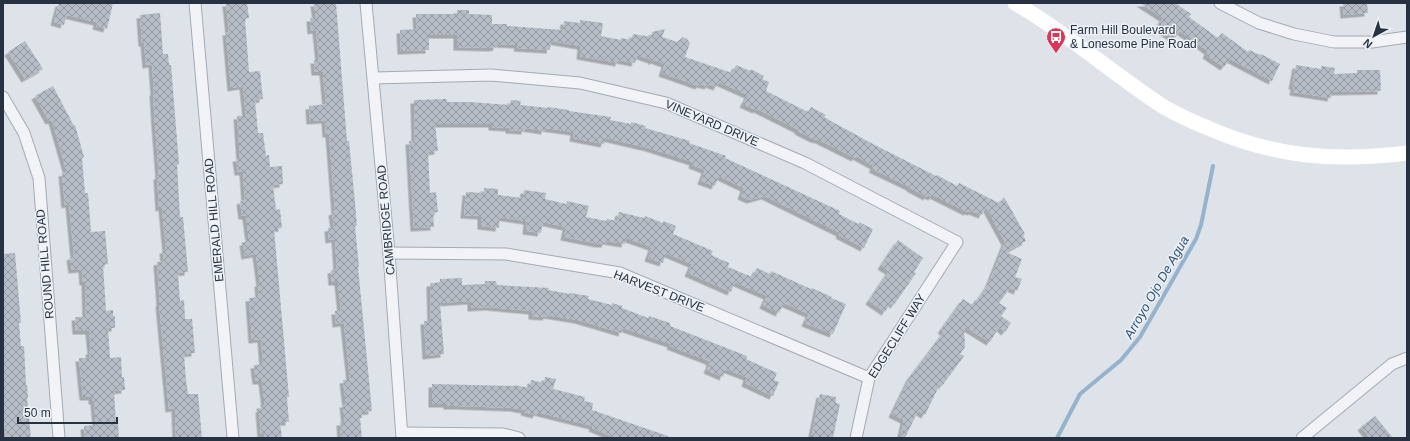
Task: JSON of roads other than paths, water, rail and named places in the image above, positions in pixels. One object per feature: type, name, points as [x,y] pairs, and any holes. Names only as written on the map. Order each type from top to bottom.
[{"type":"main road","points":[[1014,3],[1067,37],[1165,107],[1197,124],[1227,137],[1257,147],[1287,154],[1332,157],[1378,157],[1407,154]]},
{"type":"street","name":"EMERALD HILL ROAD","points":[[195,3],[233,438]]},
{"type":"street","name":"CAMBRIDGE ROAD","points":[[366,3],[389,253],[402,436]]},
{"type":"street","points":[[1220,3],[1259,23],[1294,34],[1334,42],[1372,42],[1407,37]]},
{"type":"street","name":"VINEYARD DRIVE","points":[[374,78],[491,75],[580,83],[666,103],[805,163],[957,242]]},
{"type":"street","name":"ROUND HILL ROAD","points":[[3,97],[24,133],[38,178],[59,438]]},
{"type":"street","name":"EDGECLIFF WAY","points":[[856,438],[870,378],[957,242]]},
{"type":"street","name":"HARVEST DRIVE","points":[[389,253],[506,254],[620,273],[870,378]]},
{"type":"street","points":[[1302,438],[1392,364],[1407,358]]},
{"type":"street","points":[[402,436],[503,434],[520,438]]},
{"type":"waterway","name":"Arroyo Ojo De Agua","points":[[1057,438],[1080,394],[1121,360],[1140,337],[1196,239],[1201,225],[1213,166]]},
{"type":"place","name":"Farm Hill Boulevard & Lonesome Pine Road","points":[[1056,54]]}]
